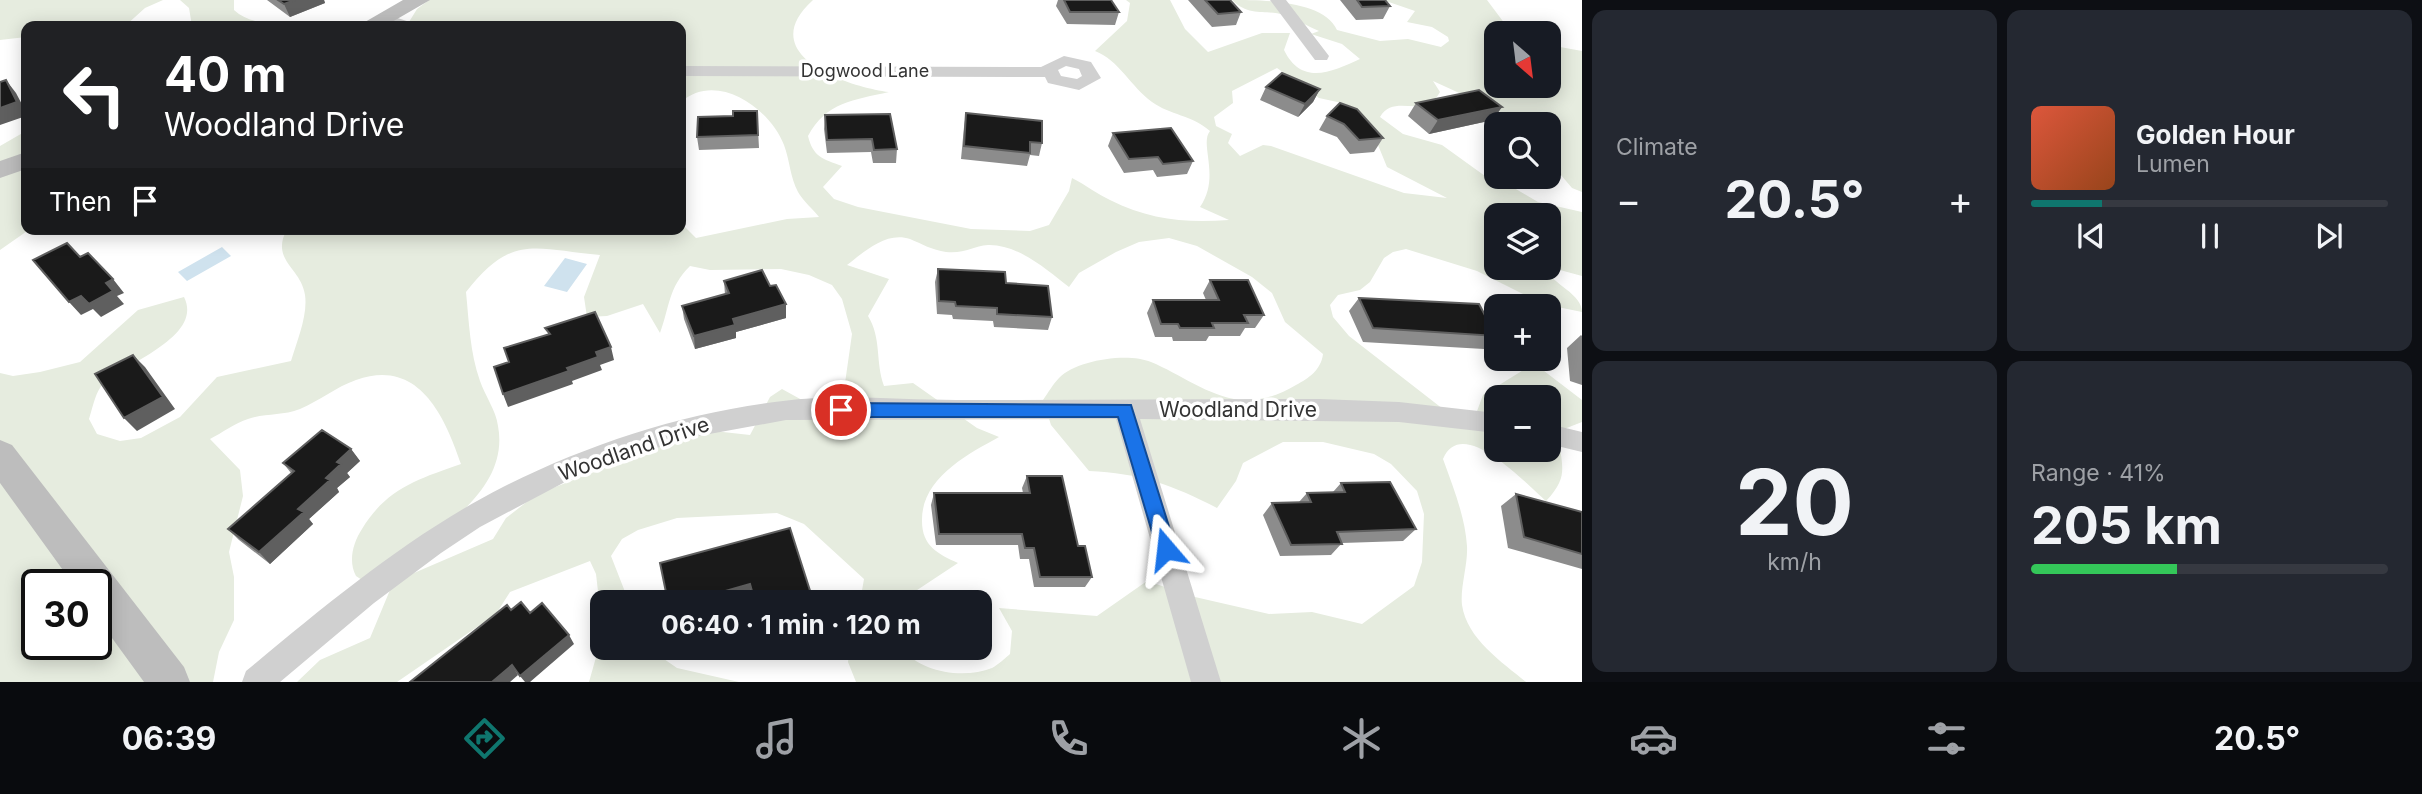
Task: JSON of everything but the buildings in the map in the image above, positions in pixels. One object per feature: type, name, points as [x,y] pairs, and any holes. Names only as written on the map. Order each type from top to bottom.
[{"type":"main road","points":[[381,21],[419,0]]},
{"type":"main road","points":[[0,170],[21,162]]},
{"type":"main road","points":[[0,455],[169,682]]},
{"type":"street","points":[[1278,0],[1321,56]]},
{"type":"street","name":"Dogwood Lane","points":[[686,71],[1048,72]]},
{"type":"street","name":"Woodland Drive","points":[[257,682],[338,613],[433,542],[537,483],[637,443],[728,417],[786,410],[1319,409],[1399,412],[1484,422]]},
{"type":"street","points":[[1125,410],[1206,682]]},
{"type":"street","points":[[1561,437],[1582,442]]},
{"type":"shaded area","points":[[0,0],[163,0],[145,8],[131,21],[21,21],[21,38],[0,40]]},
{"type":"shaded area","points":[[180,0],[234,0],[234,10],[256,21],[191,21],[189,8]]},
{"type":"shaded area","points":[[429,0],[813,0],[797,19],[793,36],[799,51],[812,64],[830,74],[850,83],[889,92],[864,97],[832,109],[808,136],[816,153],[842,166],[823,187],[834,199],[858,207],[971,229],[1030,231],[1049,225],[1069,191],[1072,178],[1110,200],[1139,212],[1168,219],[1229,220],[1200,207],[1209,184],[1207,137],[1210,131],[1152,102],[1118,67],[1095,51],[1127,21],[1130,3],[1126,0],[1170,0],[1185,29],[1208,52],[1262,33],[1290,33],[1284,50],[1291,62],[1300,69],[1319,73],[1360,59],[1342,44],[1311,34],[1319,31],[1293,18],[1278,13],[1245,9],[1232,0],[1259,0],[1306,7],[1330,20],[1337,30],[1380,41],[1408,39],[1441,47],[1449,41],[1448,37],[1432,27],[1407,22],[1415,11],[1383,0],[1487,0],[1503,21],[1484,21],[1484,98],[1561,98],[1561,47],[1582,51],[1582,192],[1572,188],[1561,175],[1561,112],[1501,112],[1433,81],[1440,92],[1434,100],[1426,105],[1393,107],[1380,117],[1403,134],[1442,145],[1484,175],[1484,189],[1516,189],[1542,203],[1484,203],[1484,274],[1406,249],[1393,252],[1384,258],[1370,282],[1360,290],[1338,295],[1330,305],[1333,317],[1349,336],[1470,430],[1484,394],[1484,451],[1464,444],[1452,447],[1443,459],[1466,535],[1462,605],[1465,617],[1478,639],[1526,682],[856,682],[848,660],[916,660],[943,672],[956,673],[994,667],[1010,654],[1012,631],[999,608],[1097,616],[1147,581],[1195,597],[1269,614],[1312,612],[1362,624],[1414,586],[1422,562],[1424,514],[1417,491],[1391,464],[1374,454],[1323,442],[1283,442],[1243,463],[1236,481],[1217,508],[1155,482],[1124,474],[1089,471],[1051,425],[1043,400],[1059,378],[1077,366],[1090,362],[1116,358],[1141,359],[1217,394],[1240,400],[1276,395],[1310,376],[1320,365],[1323,354],[1285,322],[1272,293],[1252,277],[1197,246],[1169,238],[1139,242],[1116,252],[1079,273],[1069,287],[1032,259],[1010,249],[988,245],[946,252],[901,237],[876,244],[847,265],[889,279],[868,316],[875,333],[884,386],[913,383],[977,428],[999,437],[960,460],[937,481],[929,493],[922,521],[925,537],[932,548],[958,563],[917,590],[862,590],[864,579],[804,524],[777,513],[677,518],[638,530],[622,539],[611,556],[624,590],[598,590],[596,574],[590,561],[510,592],[496,614],[397,682],[297,682],[320,660],[370,638],[390,590],[400,579],[493,539],[506,518],[537,494],[685,437],[714,431],[750,435],[770,397],[782,389],[802,400],[837,439],[852,334],[842,299],[832,285],[809,275],[781,269],[710,270],[690,266],[673,290],[660,333],[643,304],[607,316],[587,317],[584,297],[600,255],[526,249],[497,260],[466,292],[474,360],[497,420],[498,453],[490,477],[475,499],[454,518],[362,580],[356,576],[353,552],[356,540],[371,515],[404,487],[461,464],[437,411],[413,384],[397,377],[378,375],[341,386],[300,409],[248,419],[210,439],[240,470],[243,496],[229,552],[234,577],[234,620],[219,652],[213,682],[0,682],[0,373],[13,376],[80,362],[138,310],[184,297],[187,312],[182,326],[156,350],[109,379],[100,388],[89,419],[97,434],[120,441],[141,438],[180,417],[217,377],[291,361],[306,303],[302,285],[284,257],[282,249],[285,235],[686,235],[686,228],[696,238],[787,219],[819,217],[798,192],[777,131],[754,107],[725,92],[710,90],[695,93],[686,99],[686,21],[410,21],[417,9]],"holes":[[[1277,68],[1319,98],[1342,103],[1378,145],[1387,167],[1447,198],[1404,193],[1271,146],[1263,145],[1240,156],[1228,143],[1232,134],[1216,126],[1214,117],[1233,103],[1232,91]]]},
{"type":"shaded area","points":[[21,134],[21,235],[0,250],[0,146]]},
{"type":"shaded area","points":[[1561,207],[1582,212],[1582,276],[1561,270]]},
{"type":"shaded area","points":[[1495,280],[1554,280],[1573,295],[1582,312],[1561,308],[1561,294],[1523,294]]},
{"type":"shaded area","points":[[1522,371],[1544,371],[1582,400],[1582,422],[1561,430],[1561,385],[1499,385]]},
{"type":"shaded area","points":[[1561,456],[1562,476],[1546,501],[1502,462],[1561,462]]},
{"type":"shaded area","points":[[595,660],[665,660],[677,668],[739,682],[589,682]]},
{"type":"water","points":[[222,247],[231,256],[187,281],[178,272]]},
{"type":"water","points":[[565,258],[587,264],[567,292],[544,286]]},
{"type":"route","points":[[841,410],[1125,410],[1166,549]]}]
